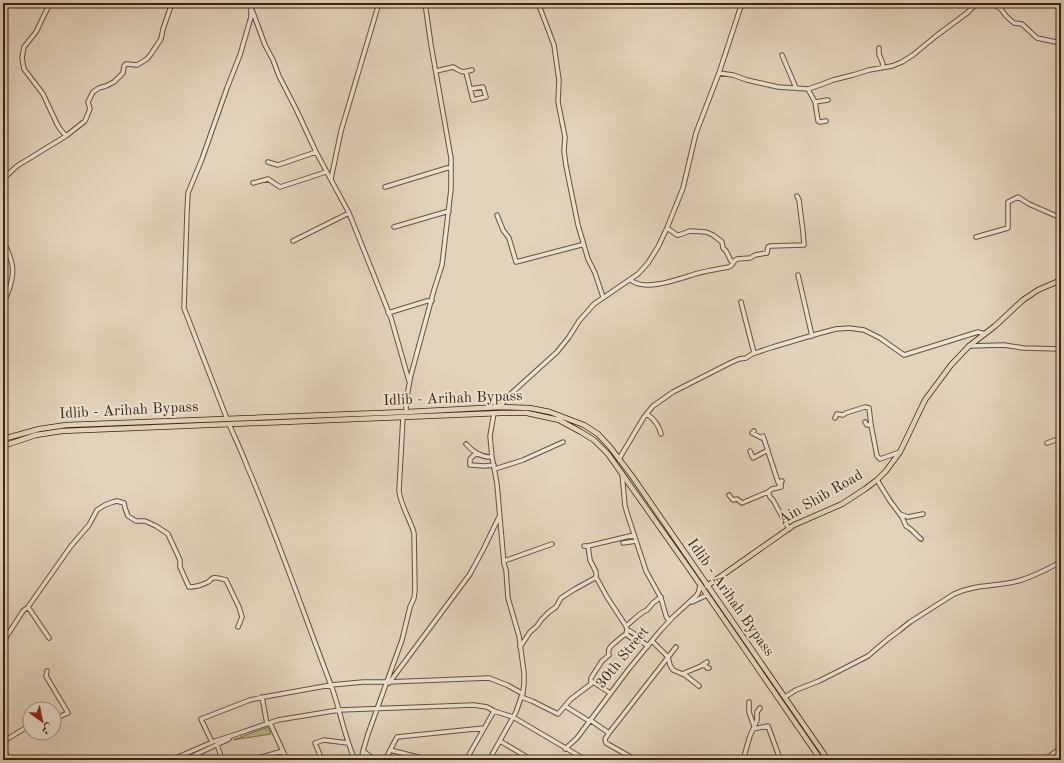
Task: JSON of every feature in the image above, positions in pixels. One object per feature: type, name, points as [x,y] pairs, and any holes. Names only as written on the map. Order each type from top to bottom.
[{"type":"main road","name":"Ain Shib Road","points":[[707,586],[794,525],[842,504],[877,480],[886,471],[900,452],[925,400],[951,365],[969,346],[995,326],[1023,300],[1038,290],[1061,280]]},
{"type":"main road","name":"Idlib - Arihah Bypass","points":[[3,439],[39,429],[66,425],[227,419],[241,421],[450,412],[501,407],[530,408],[550,412],[584,425],[598,434],[632,476],[692,568],[707,595],[821,760]]},
{"type":"main road","name":"Idlib - Arihah Bypass","points":[[450,412],[528,413],[559,420],[594,440],[608,454],[707,586],[828,760]]},
{"type":"main road","name":"Idlib - Arihah Bypass","points":[[3,446],[36,435],[62,431],[229,424],[241,421]]},
{"type":"main road","points":[[3,751],[10,760]]},
{"type":"street","points":[[50,3],[36,32],[24,48],[22,58],[24,69],[43,94],[56,124],[66,136]]},
{"type":"street","points":[[3,179],[17,166],[66,136],[83,123],[90,109],[88,102],[93,92],[106,86],[123,74],[124,66],[126,64],[134,66],[147,59],[161,39],[172,3]]},
{"type":"street","points":[[182,3],[185,5],[189,3]]},
{"type":"street","points":[[331,179],[343,124],[379,3]]},
{"type":"street","points":[[361,760],[402,640],[416,590],[414,533],[399,491],[406,401],[416,354],[442,265],[451,189],[451,158],[425,3]]},
{"type":"street","points":[[540,3],[540,8],[554,45],[559,80],[558,102],[565,137],[564,151],[578,225],[588,258],[603,297]]},
{"type":"street","points":[[501,407],[505,399],[557,352],[579,321],[594,304],[631,280],[648,264],[667,228],[684,188],[696,133],[719,73],[742,3]]},
{"type":"street","points":[[719,73],[778,87],[808,89],[833,80],[882,67],[892,66],[902,62],[967,13],[975,3]]},
{"type":"street","points":[[991,3],[1001,9],[1014,23],[1022,24],[1037,38],[1061,43]]},
{"type":"street","points":[[251,5],[264,45],[326,172],[349,213],[388,313],[409,382]]},
{"type":"street","points":[[227,419],[184,308],[188,193],[240,55],[251,17],[251,5]]},
{"type":"street","points":[[879,48],[879,54],[883,64],[882,67]]},
{"type":"street","points":[[782,55],[796,88]]},
{"type":"street","points":[[436,70],[453,67],[460,72],[472,70]]},
{"type":"street","points":[[466,72],[470,89],[473,100],[486,97],[483,87],[470,89]]},
{"type":"street","points":[[808,89],[815,102],[818,121],[826,121]]},
{"type":"street","points":[[815,102],[828,100]]},
{"type":"street","points":[[268,162],[278,165],[316,152]]},
{"type":"street","points":[[385,186],[451,168]]},
{"type":"street","points":[[253,183],[268,179],[280,187],[326,172]]},
{"type":"street","points":[[631,280],[638,284],[663,283],[729,267],[740,258],[750,258],[755,254],[767,253],[768,247],[770,246],[804,245],[799,200],[797,196]]},
{"type":"street","points":[[976,237],[1008,228],[1008,202],[1018,197],[1029,204],[1061,218]]},
{"type":"street","points":[[394,227],[449,211]]},
{"type":"street","points":[[293,241],[349,213]]},
{"type":"street","points":[[497,215],[503,230],[509,238],[516,262],[584,245]]},
{"type":"street","points":[[667,228],[677,235],[696,231],[708,232],[722,242],[723,248],[731,261],[734,262]]},
{"type":"street","points":[[3,239],[13,265],[9,291],[3,304]]},
{"type":"street","points":[[798,275],[812,336]]},
{"type":"street","points":[[388,313],[427,301],[432,301]]},
{"type":"street","points":[[741,302],[754,353]]},
{"type":"street","points":[[619,459],[639,425],[653,406],[673,392],[730,363],[746,358],[754,353],[836,329],[849,328],[864,330],[880,338],[904,355],[978,332],[985,334]]},
{"type":"street","points":[[969,346],[1004,345],[1024,348],[1061,349]]},
{"type":"street","points":[[835,418],[837,414],[843,415],[865,407],[868,408],[877,456],[880,459],[900,452]]},
{"type":"street","points":[[494,413],[490,436],[508,598],[517,628],[524,672],[522,695],[513,717],[490,759],[495,760]]},
{"type":"street","points":[[647,414],[659,427],[661,434]]},
{"type":"street","points":[[865,422],[867,425],[871,425]]},
{"type":"street","points":[[229,424],[247,465],[292,579],[331,685],[348,743],[355,760]]},
{"type":"street","points":[[754,431],[752,433],[764,438],[781,487]]},
{"type":"street","points":[[1047,444],[1061,438]]},
{"type":"street","points":[[479,454],[470,459],[470,465],[494,467],[523,460],[562,442]]},
{"type":"street","points":[[466,444],[474,452],[492,457]]},
{"type":"street","points":[[750,451],[753,458],[768,450]]},
{"type":"street","points":[[622,473],[625,506],[634,535],[646,571],[661,597],[666,616],[669,621]]},
{"type":"street","points":[[877,480],[900,514],[906,526],[921,539]]},
{"type":"street","points":[[781,487],[782,481]]},
{"type":"street","points":[[729,495],[733,500],[737,498],[742,503],[772,489],[781,487]]},
{"type":"street","points":[[768,492],[789,529]]},
{"type":"street","points":[[3,642],[23,611],[28,607],[71,546],[89,525],[97,510],[105,505],[117,501],[124,503],[124,508],[128,516],[136,521],[145,521],[168,534],[180,560],[180,567],[189,587],[205,584],[214,578],[226,580],[242,617],[238,627]]},
{"type":"street","points":[[900,514],[908,517],[923,514]]},
{"type":"street","points":[[388,682],[470,574],[499,516]]},
{"type":"street","points":[[634,535],[586,546],[590,560],[596,572],[596,577],[607,597],[631,638],[639,639]]},
{"type":"street","points":[[623,543],[636,541]]},
{"type":"street","points":[[504,561],[552,544]]},
{"type":"street","points":[[785,697],[796,690],[837,672],[868,656],[910,622],[961,590],[1018,581],[1061,562]]},
{"type":"street","points":[[520,647],[530,632],[549,612],[556,607],[561,598],[596,577]]},
{"type":"street","name":"30th Street","points":[[565,749],[577,738],[628,670],[669,621],[697,595],[700,584]]},
{"type":"street","points":[[685,607],[707,595]]},
{"type":"street","points":[[222,760],[215,743],[201,719],[250,700],[331,685],[363,682],[489,678],[507,685],[532,701],[558,714],[576,694],[591,684],[591,678],[602,661],[609,655],[609,648],[640,614],[647,610],[661,597]]},
{"type":"street","points":[[28,607],[49,638]]},
{"type":"street","points":[[626,630],[632,631],[648,646]]},
{"type":"street","points":[[652,641],[668,657],[673,670],[685,675],[699,686]]},
{"type":"street","points":[[636,760],[606,742],[605,739],[676,647]]},
{"type":"street","points":[[682,674],[683,672],[701,666],[707,662]]},
{"type":"street","points":[[702,665],[709,668]]},
{"type":"street","points":[[47,671],[46,676],[61,701]]},
{"type":"street","points":[[591,681],[610,693]]},
{"type":"street","points":[[262,697],[269,723],[287,760]]},
{"type":"street","points":[[749,702],[749,712],[753,728]]},
{"type":"street","points":[[62,703],[68,713],[62,716]]},
{"type":"street","points":[[171,760],[237,734],[278,720],[339,710],[474,705],[486,707],[513,717],[586,760]]},
{"type":"street","points":[[565,706],[609,733]]},
{"type":"street","points":[[743,760],[756,720],[757,712],[760,708]]},
{"type":"street","points":[[466,760],[494,711]]},
{"type":"street","points":[[753,728],[768,726],[780,759]]},
{"type":"street","points":[[385,760],[396,737],[484,728]]},
{"type":"street","points":[[3,741],[22,730]]},
{"type":"street","points":[[322,760],[315,743],[324,740],[348,743]]},
{"type":"street","points":[[500,741],[532,760]]},
{"type":"street","points":[[184,760],[215,743]]},
{"type":"street","points":[[1044,760],[1061,748]]},
{"type":"street","points":[[251,760],[282,750]]},
{"type":"street","points":[[390,750],[430,760]]},
{"type":"street","points":[[363,751],[375,760]]},
{"type":"green space","points":[[268,727],[271,734],[233,740]]}]
